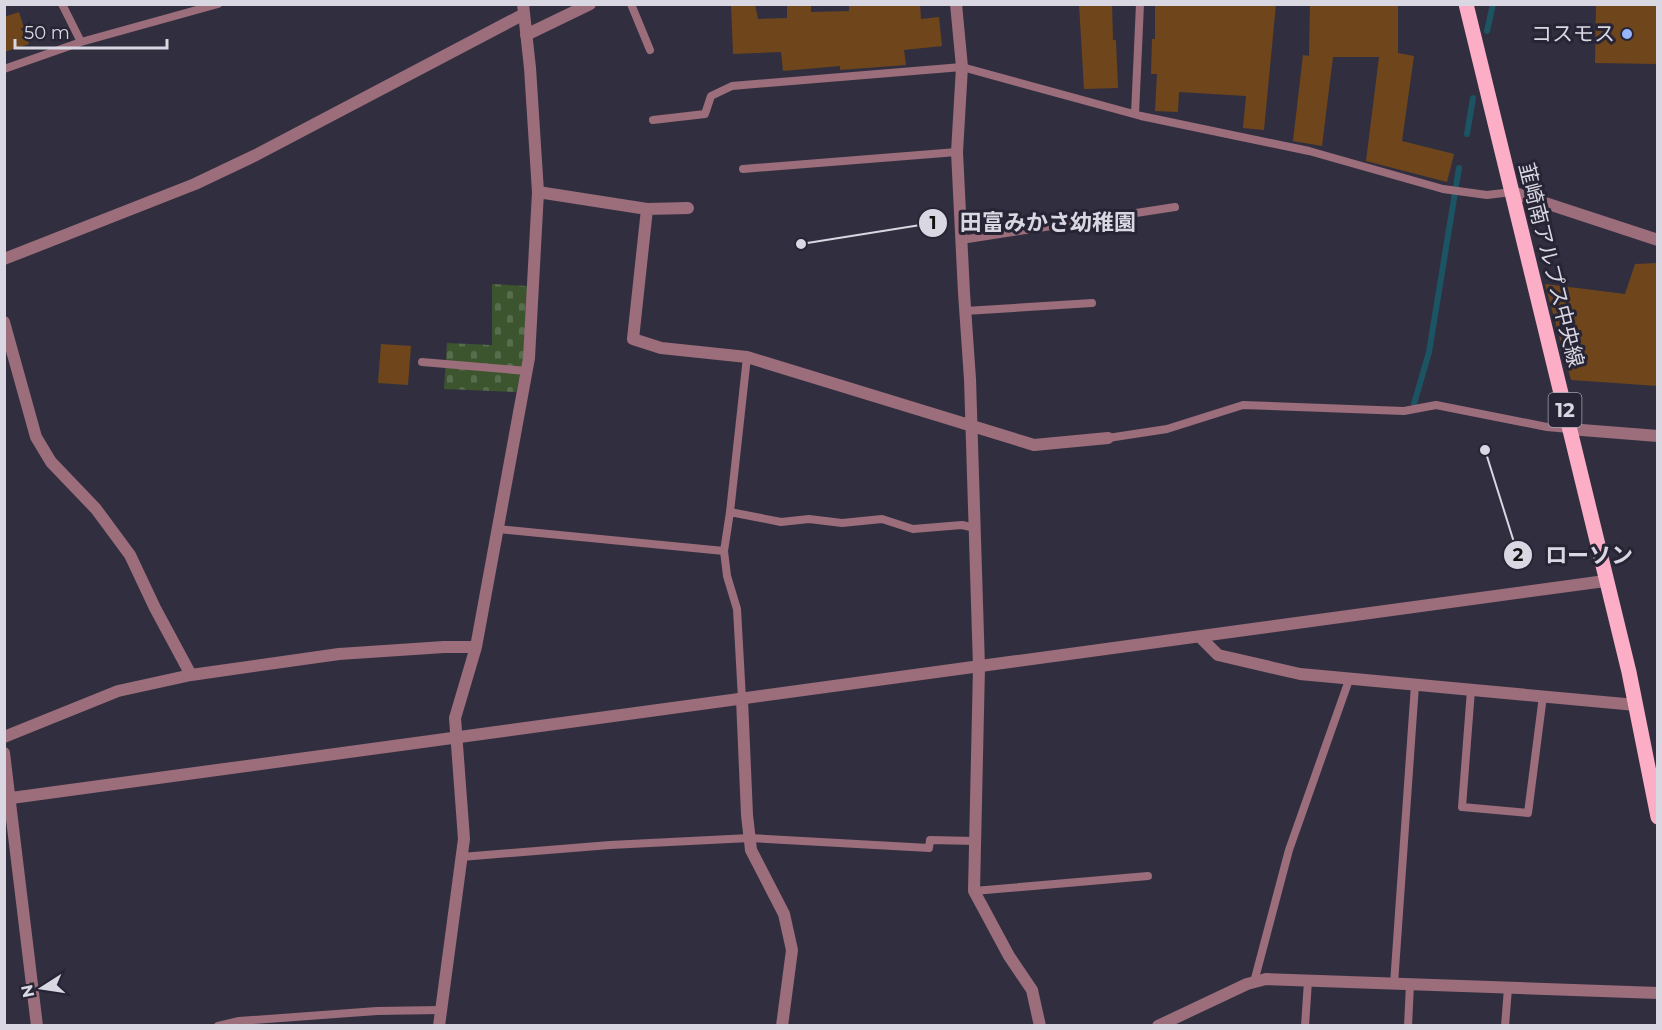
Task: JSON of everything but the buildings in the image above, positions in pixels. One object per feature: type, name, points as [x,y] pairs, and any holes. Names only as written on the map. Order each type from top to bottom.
[{"type":"main road","name":"韮崎南アルプス中央線","points":[[1466,4],[1636,705],[1658,817]]},
{"type":"street","points":[[526,35],[590,4]]},
{"type":"street","points":[[956,4],[962,67],[957,152],[972,426],[980,667],[974,891],[1009,956],[1032,990],[1040,1026]]},
{"type":"street","points":[[4,259],[195,184],[256,155],[524,9],[538,192],[527,371],[476,647],[455,718],[464,838],[439,1026]]},
{"type":"street","points":[[538,192],[647,209],[688,208]]},
{"type":"street","points":[[1512,192],[1658,240]]},
{"type":"street","points":[[647,209],[633,339],[662,348],[747,357],[1034,445],[1108,438]]},
{"type":"street","points":[[4,322],[36,437],[51,462],[96,509],[130,555],[191,675]]},
{"type":"street","points":[[1569,429],[1658,436]]},
{"type":"street","points":[[7,799],[1605,581]]},
{"type":"street","points":[[1200,637],[1218,655],[1300,674],[1636,705]]},
{"type":"street","points":[[4,737],[118,691],[191,675],[339,654],[476,647]]},
{"type":"street","points":[[742,699],[751,850],[784,915],[792,950],[782,1026]]},
{"type":"street","points":[[4,753],[7,799],[37,1026]]},
{"type":"street","points":[[1158,1026],[1254,982],[1266,980],[1658,993]]},
{"type":"lane","points":[[62,4],[81,42]]},
{"type":"lane","points":[[4,69],[81,42],[218,4]]},
{"type":"lane","points":[[632,4],[650,50]]},
{"type":"lane","points":[[1135,114],[1140,4]]},
{"type":"lane","points":[[653,120],[705,114],[711,96],[732,86],[962,67],[1135,114],[1308,151],[1456,190],[1487,195],[1512,192]]},
{"type":"lane","points":[[743,169],[957,152]]},
{"type":"lane","points":[[961,240],[1174,207]]},
{"type":"lane","points":[[965,311],[1092,303]]},
{"type":"lane","points":[[742,699],[737,609],[727,576],[724,550],[747,357]]},
{"type":"lane","points":[[422,362],[527,371]]},
{"type":"lane","points":[[1108,438],[1167,429],[1243,405],[1404,411],[1436,405],[1547,427],[1569,429]]},
{"type":"lane","points":[[730,512],[781,522],[809,519],[843,523],[882,519],[913,529],[962,525],[975,528]]},
{"type":"lane","points":[[498,529],[724,550]]},
{"type":"lane","points":[[1254,982],[1288,850],[1349,680]]},
{"type":"lane","points":[[1395,984],[1415,685]]},
{"type":"lane","points":[[1471,690],[1462,807],[1528,813],[1543,696]]},
{"type":"lane","points":[[461,856],[610,844],[750,838],[929,848],[930,840],[975,842]]},
{"type":"lane","points":[[974,891],[1148,876]]},
{"type":"lane","points":[[1305,1026],[1308,981]]},
{"type":"lane","points":[[1408,1026],[1410,984]]},
{"type":"lane","points":[[1505,1026],[1508,988]]},
{"type":"lane","points":[[218,1026],[239,1021],[365,1012],[440,1010]]},
{"type":"green space","points":[[492,284],[528,286],[525,350],[516,392],[444,389],[447,343],[492,345]]},
{"type":"waterway","points":[[1487,31],[1493,4]]},
{"type":"waterway","points":[[1467,134],[1473,98]]},
{"type":"waterway","points":[[1414,404],[1429,352],[1459,168]]},
{"type":"place","name":"コスモス","points":[[1627,34]]},
{"type":"place","name":"田富みかさ幼稚園","points":[[801,244]]},
{"type":"place","name":"ローソン","points":[[1485,450]]}]
